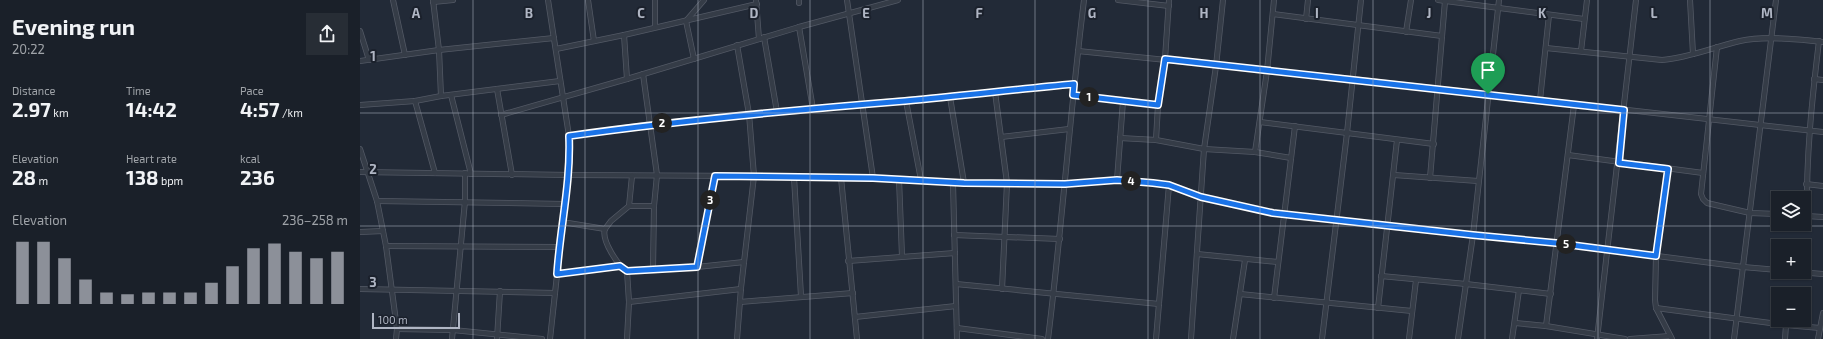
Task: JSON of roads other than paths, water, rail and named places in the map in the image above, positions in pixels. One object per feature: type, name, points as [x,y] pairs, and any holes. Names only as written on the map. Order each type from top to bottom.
[{"type":"street","points":[[394,0],[405,55]]},
{"type":"street","points":[[441,96],[439,50],[433,1],[453,0]]},
{"type":"street","points":[[548,0],[569,136],[569,175],[559,247],[556,292],[550,339]]},
{"type":"street","points":[[588,0],[594,42]]},
{"type":"street","points":[[655,0],[656,27]]},
{"type":"street","points":[[686,21],[704,0]]},
{"type":"street","points":[[847,0],[873,178]]},
{"type":"street","points":[[501,115],[563,98],[761,38],[897,0]]},
{"type":"street","points":[[1048,339],[1060,239],[1069,129],[1084,0]]},
{"type":"street","points":[[1118,0],[1169,3],[1165,59],[1158,105],[1156,140]]},
{"type":"street","points":[[1191,339],[1204,149],[1216,66],[1223,0]]},
{"type":"street","points":[[1255,152],[1267,71],[1274,0]]},
{"type":"street","points":[[1306,19],[1308,0]]},
{"type":"street","points":[[1322,339],[1347,133],[1361,0]]},
{"type":"street","points":[[1406,32],[1411,0]]},
{"type":"street","points":[[1438,0],[1584,19]]},
{"type":"street","points":[[1458,339],[1473,235],[1499,0]]},
{"type":"street","points":[[1581,51],[1587,0]]},
{"type":"street","points":[[1598,337],[1619,163],[1628,57],[1636,0]]},
{"type":"street","points":[[1690,0],[1693,54]]},
{"type":"street","points":[[1734,339],[1776,0]]},
{"type":"street","points":[[1430,178],[1445,1]]},
{"type":"street","points":[[556,49],[686,21],[757,2],[761,38],[778,112]]},
{"type":"street","points":[[1273,14],[1442,36]]},
{"type":"street","points":[[1540,100],[1549,15]]},
{"type":"street","points":[[686,21],[694,59]]},
{"type":"street","points":[[799,27],[813,109]]},
{"type":"street","points":[[360,31],[369,60]]},
{"type":"street","points":[[624,35],[627,79]]},
{"type":"street","points":[[360,61],[439,50],[554,38]]},
{"type":"street","points":[[1546,48],[1662,60],[1677,59],[1717,47],[1756,38],[1821,42],[1814,79],[1809,130],[1806,191]]},
{"type":"street","points":[[737,45],[749,114],[754,176],[741,289],[737,339]]},
{"type":"street","points":[[1717,47],[1700,194],[1707,203],[1750,213],[1771,214]]},
{"type":"street","points":[[1078,51],[1352,79],[1823,132]]},
{"type":"street","points":[[643,74],[657,175],[654,206],[653,269]]},
{"type":"street","points":[[1814,79],[1823,80]]},
{"type":"street","points":[[360,105],[415,101],[441,96],[560,81]]},
{"type":"street","points":[[569,136],[651,124],[1074,84]]},
{"type":"street","points":[[497,89],[512,175]]},
{"type":"street","points":[[995,92],[1007,183],[1002,288]]},
{"type":"street","points":[[452,95],[471,174]]},
{"type":"street","points":[[1073,95],[1158,105]]},
{"type":"street","points":[[950,96],[964,183]]},
{"type":"street","points":[[415,101],[435,173]]},
{"type":"street","points":[[906,101],[921,180]]},
{"type":"street","points":[[1117,180],[1123,101]]},
{"type":"street","points":[[1546,326],[1574,105]]},
{"type":"street","points":[[1260,122],[1434,144]]},
{"type":"street","points":[[1274,298],[1295,126]]},
{"type":"street","points":[[1001,137],[1069,129]]},
{"type":"street","points":[[1120,138],[1156,140],[1204,149],[1255,152],[1291,158]]},
{"type":"street","points":[[1378,308],[1386,226],[1394,175],[1397,140]]},
{"type":"street","points":[[360,149],[376,201],[386,246],[397,329],[396,339]]},
{"type":"street","points":[[1568,155],[1702,173]]},
{"type":"street","points":[[1630,339],[1671,338],[1656,308],[1656,256],[1668,169]]},
{"type":"street","points":[[360,172],[512,175],[657,175],[873,178],[953,183],[1065,184],[1117,180],[1169,185],[1201,197],[1285,214],[1556,243],[1771,269]]},
{"type":"street","points":[[452,339],[465,201],[465,173]]},
{"type":"street","points":[[1394,175],[1478,181]]},
{"type":"street","points":[[629,206],[632,176]]},
{"type":"street","points":[[697,267],[715,176]]},
{"type":"street","points":[[794,177],[801,296]]},
{"type":"street","points":[[841,178],[848,261],[853,293],[857,339]]},
{"type":"street","points":[[899,179],[902,256]]},
{"type":"street","points":[[953,183],[957,339]]},
{"type":"street","points":[[1806,184],[1823,186]]},
{"type":"street","points":[[1156,339],[1169,185]]},
{"type":"street","points":[[376,201],[465,201],[565,204]]},
{"type":"street","points":[[654,206],[629,206],[611,221],[605,229],[605,238],[620,266],[627,271],[697,267],[744,262]]},
{"type":"street","points":[[1811,216],[1823,217]]},
{"type":"street","points":[[562,222],[605,229]]},
{"type":"street","points":[[360,232],[383,231]]},
{"type":"street","points":[[954,234],[1060,239]]},
{"type":"street","points":[[386,246],[559,247]]},
{"type":"street","points":[[848,261],[955,253]]},
{"type":"street","points":[[1197,254],[1245,260],[1278,262]]},
{"type":"street","points":[[1233,339],[1245,260]]},
{"type":"street","points":[[557,274],[620,266]]},
{"type":"street","points":[[627,271],[629,302],[627,339]]},
{"type":"street","points":[[1811,273],[1823,274]]},
{"type":"street","points":[[1381,276],[1551,294]]},
{"type":"street","points":[[1409,339],[1416,280]]},
{"type":"street","points":[[956,284],[1054,292],[1159,304]]},
{"type":"street","points":[[360,289],[457,292],[556,292]]},
{"type":"street","points":[[629,302],[741,289]]},
{"type":"street","points":[[1512,339],[1519,290]]},
{"type":"street","points":[[497,337],[500,291]]},
{"type":"street","points":[[740,302],[853,293]]},
{"type":"street","points":[[1240,294],[1412,311]]},
{"type":"street","points":[[855,317],[956,306]]},
{"type":"street","points":[[1656,308],[1771,323]]},
{"type":"street","points":[[1818,339],[1823,313]]},
{"type":"street","points":[[1515,323],[1546,326],[1598,337],[1625,339]]},
{"type":"street","points":[[1785,339],[1786,327]]},
{"type":"street","points":[[1809,327],[1820,328]]},
{"type":"street","points":[[957,328],[1042,339]]},
{"type":"street","points":[[397,329],[453,330],[497,337],[542,339]]}]
